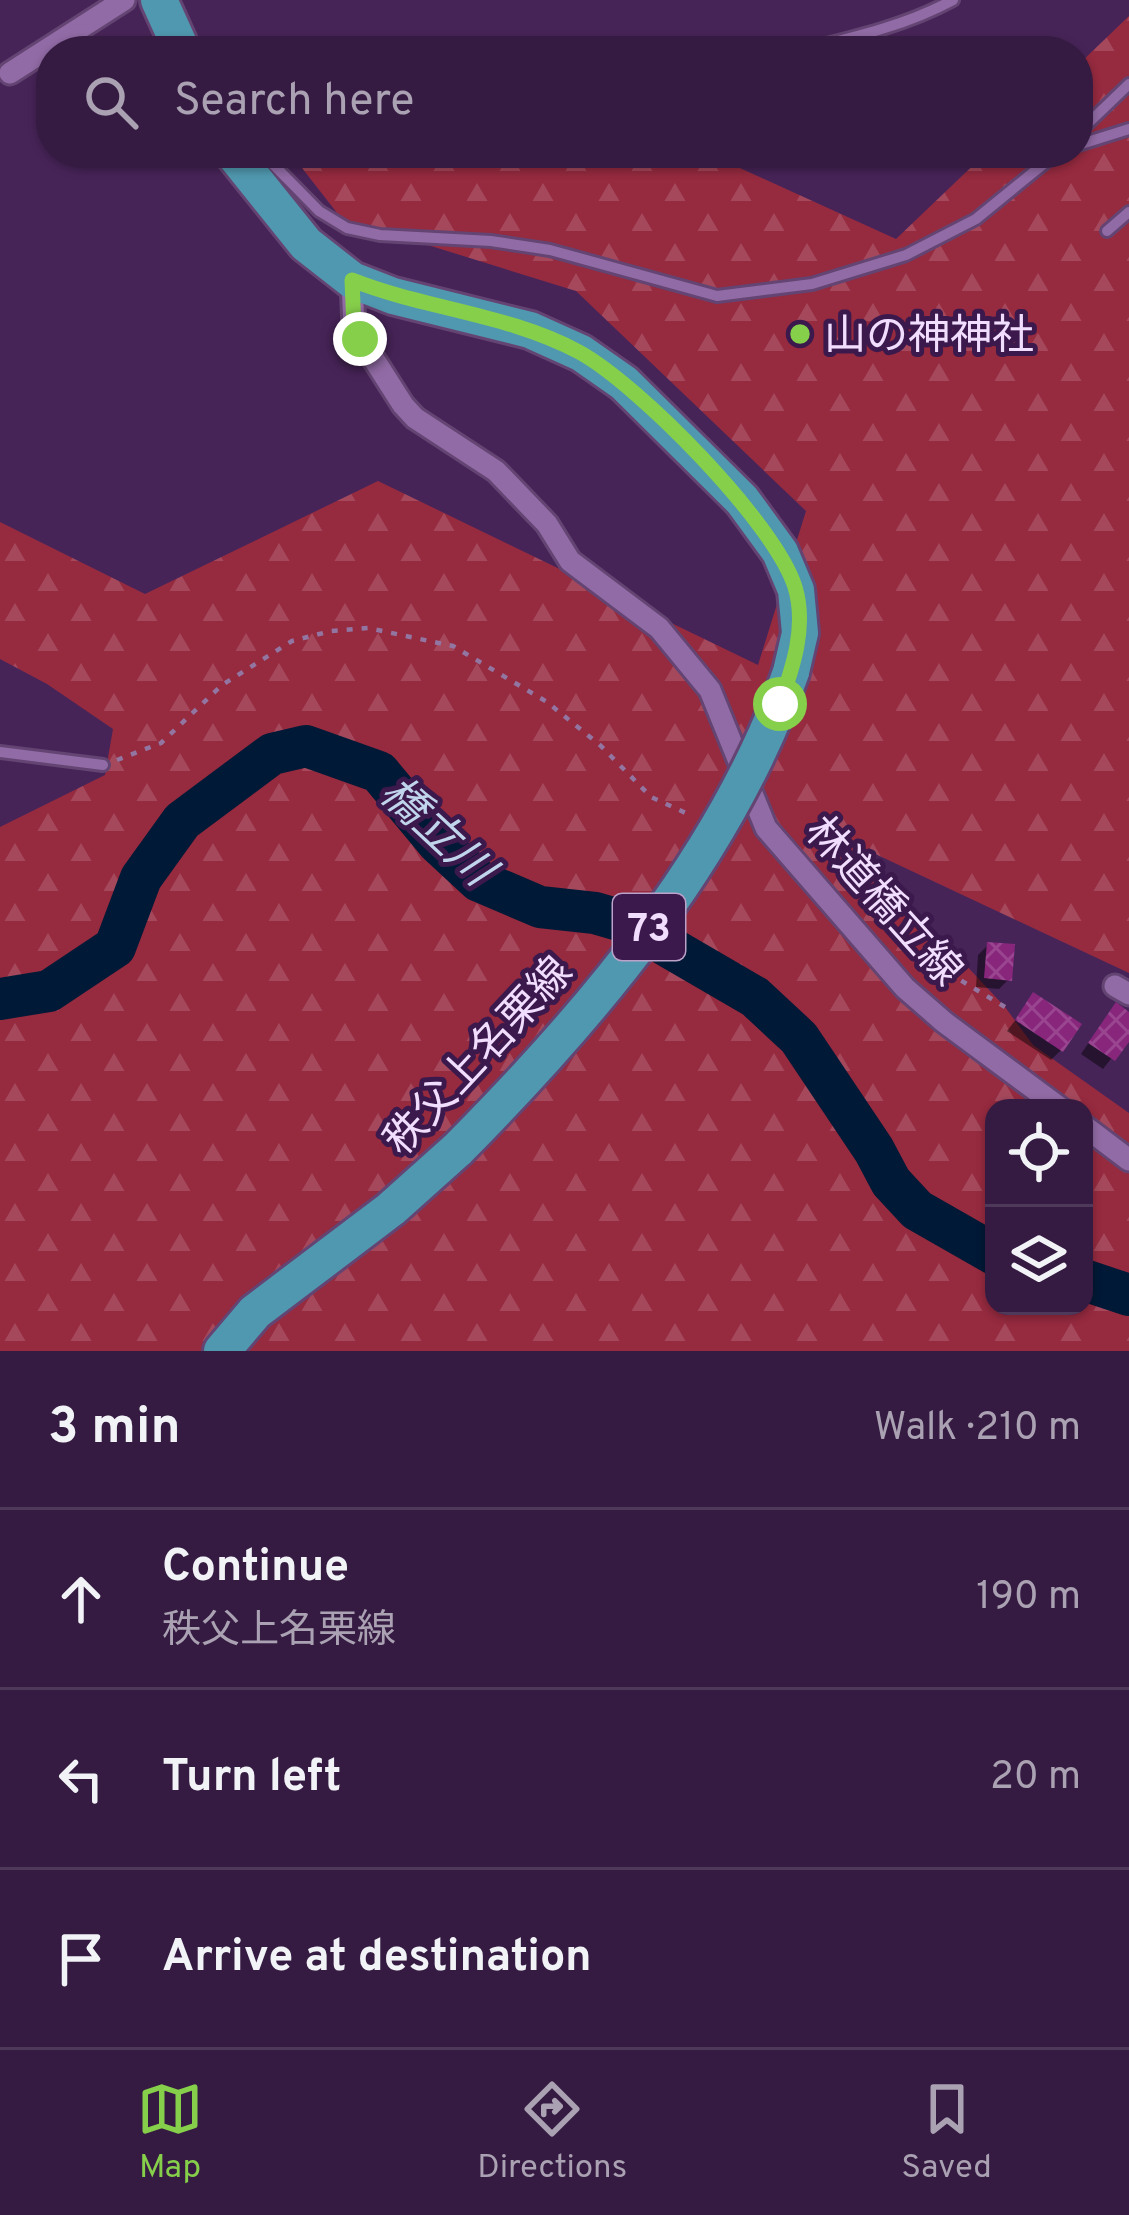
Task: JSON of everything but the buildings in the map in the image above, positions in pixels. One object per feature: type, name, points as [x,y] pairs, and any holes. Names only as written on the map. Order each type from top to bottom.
[{"type":"main road","points":[[159,0],[175,36]]},
{"type":"main road","name":"秩父上名栗線","points":[[222,1351],[255,1312],[392,1209],[458,1148],[526,1080],[601,992],[689,871],[769,735],[800,633],[796,590],[780,552],[742,500],[624,383],[581,353],[530,330],[393,296],[352,280],[306,244],[245,168]]},
{"type":"street","points":[[68,36],[124,0]]},
{"type":"street","points":[[10,73],[36,56]]},
{"type":"street","name":"林道橋立線","points":[[352,280],[354,328],[403,405],[496,471],[547,524],[570,561],[659,628],[710,690],[766,828],[905,988],[1048,1099]]},
{"type":"street","points":[[1093,1133],[1129,1160]]},
{"type":"lane","points":[[860,36],[930,13],[953,0]]},
{"type":"lane","points":[[1093,119],[1129,84]]},
{"type":"lane","points":[[1093,140],[1129,129]]},
{"type":"lane","points":[[276,168],[304,198],[347,228],[380,236],[490,241],[550,250],[717,296],[812,284],[906,255],[976,219],[1039,168]]},
{"type":"lane","points":[[1107,231],[1129,212]]},
{"type":"lane","points":[[0,752],[103,765]]},
{"type":"path","points":[[103,765],[160,743],[222,686],[292,641],[368,628],[453,646],[547,702],[602,746],[651,797],[703,821]]},
{"type":"path","points":[[889,937],[1005,1007]]},
{"type":"green space","points":[[1129,16],[1129,973],[852,843],[1005,1007],[1033,1045],[1129,1113],[1129,1351],[0,1351],[0,827],[105,775],[113,729],[0,659],[0,522],[145,594],[378,481],[758,665],[806,511],[576,291],[341,218],[302,168],[740,168],[896,239],[970,168],[1093,168],[1093,51]]},
{"type":"waterway","name":"橋立川","points":[[0,999],[49,991],[115,947],[141,878],[182,821],[272,754],[306,746],[379,772],[438,843],[479,881],[540,907],[626,922],[755,997],[799,1038],[891,1182],[917,1210],[985,1249]]},
{"type":"waterway","name":"橋立川","points":[[1093,1283],[1129,1295]]},
{"type":"place","name":"山の神神社","points":[[800,334]]},
{"type":"route","points":[[360,339],[354,328],[352,280],[393,296],[530,330],[581,353],[624,383],[742,500],[780,552],[796,590],[800,633],[780,704]]}]
